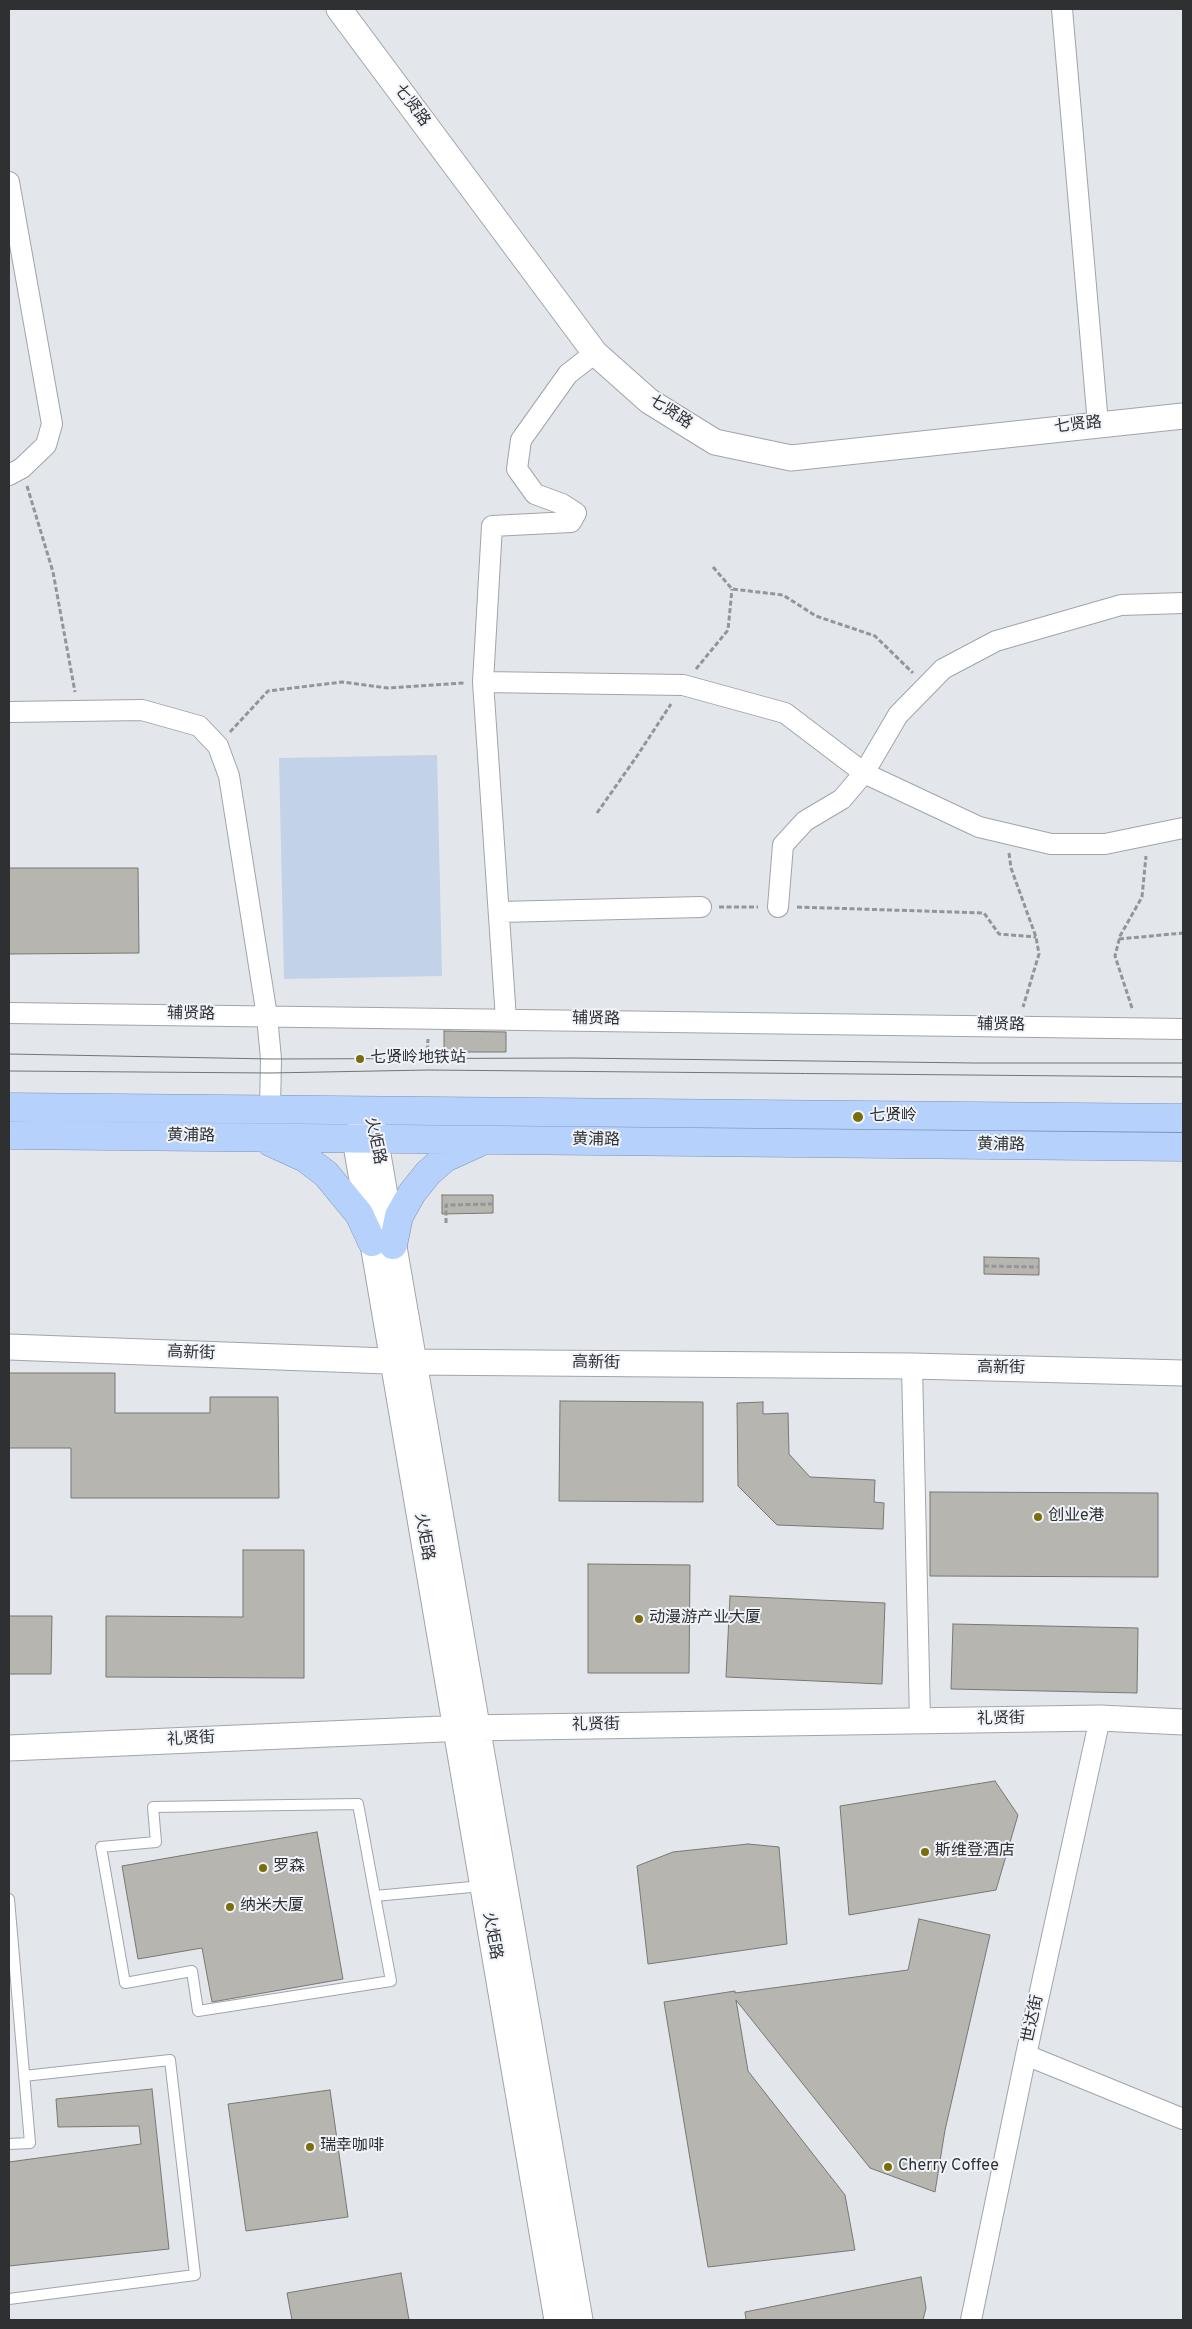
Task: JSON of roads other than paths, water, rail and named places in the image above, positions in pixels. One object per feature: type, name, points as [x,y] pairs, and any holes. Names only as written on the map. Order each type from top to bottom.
[{"type":"highway","name":"黄浦路","points":[[9,1107],[1183,1118]]},
{"type":"highway","name":"黄浦路","points":[[9,1135],[1183,1147]]},
{"type":"highway","points":[[259,1138],[282,1146],[305,1158],[326,1174],[344,1193],[383,1244],[412,1193],[428,1173],[445,1158],[486,1140]]},
{"type":"street","name":"七贤路","points":[[339,9],[595,353],[649,401],[715,442],[791,458],[1183,416]]},
{"type":"street","points":[[1062,9],[1098,424]]},
{"type":"street","points":[[9,182],[52,424],[46,445],[15,472]]},
{"type":"street","points":[[506,1019],[483,682],[492,526],[571,522],[576,513],[562,504],[535,494],[517,469],[520,440],[568,374],[595,353]]},
{"type":"street","points":[[778,907],[783,845],[805,821],[842,799],[864,773],[898,715],[942,669],[996,641],[1122,605],[1183,603]]},
{"type":"street","points":[[483,682],[682,685],[785,713],[864,773],[979,826],[1051,844],[1105,844],[1183,828]]},
{"type":"street","points":[[9,712],[142,710],[199,726],[218,746],[230,776],[267,1016],[271,1059],[270,1109]]},
{"type":"street","points":[[500,912],[701,907]]},
{"type":"street","name":"辅贤路","points":[[9,1013],[1183,1029]]},
{"type":"street","name":"火炬路","points":[[370,1110],[365,1139],[403,1362],[467,1728],[580,2320]]},
{"type":"street","name":"高新街","points":[[9,1347],[403,1362],[912,1366],[1183,1373]]},
{"type":"street","points":[[912,1366],[920,1721]]},
{"type":"street","name":"礼贤街","points":[[9,1748],[467,1728],[1100,1718],[1183,1722]]},
{"type":"street","name":"世达街","points":[[971,2320],[1026,2055],[1100,1718]]},
{"type":"street","name":"火炬路","points":[[467,1728],[483,1886],[557,2320]]},
{"type":"street","points":[[1026,2055],[1183,2119]]},
{"type":"lane","points":[[358,1804],[375,1896],[391,1980],[198,2012],[192,1971],[125,1983],[102,1847],[156,1842],[153,1807],[358,1804]]},
{"type":"lane","points":[[375,1896],[483,1886]]},
{"type":"lane","points":[[9,1899],[30,2143],[9,2144]]},
{"type":"lane","points":[[9,2299],[195,2275],[170,2060],[24,2076]]},
{"type":"tram line","points":[[9,1054],[271,1059],[574,1058],[974,1063],[1183,1063]]},
{"type":"tram line","points":[[9,1071],[270,1073],[428,1070],[1183,1077]]},
{"type":"place","name":"七贤岭地铁站","points":[[360,1059]]},
{"type":"place","name":"七贤岭","points":[[858,1117]]},
{"type":"place","name":"创业e港","points":[[1038,1517]]},
{"type":"place","name":"动漫游产业大厦","points":[[639,1619]]},
{"type":"place","name":"斯维登酒店","points":[[925,1852]]},
{"type":"place","name":"罗森","points":[[263,1868]]},
{"type":"place","name":"纳米大厦","points":[[230,1907]]},
{"type":"place","name":"瑞幸咖啡","points":[[310,2147]]},
{"type":"place","name":"Cherry Coffee","points":[[888,2167]]}]
